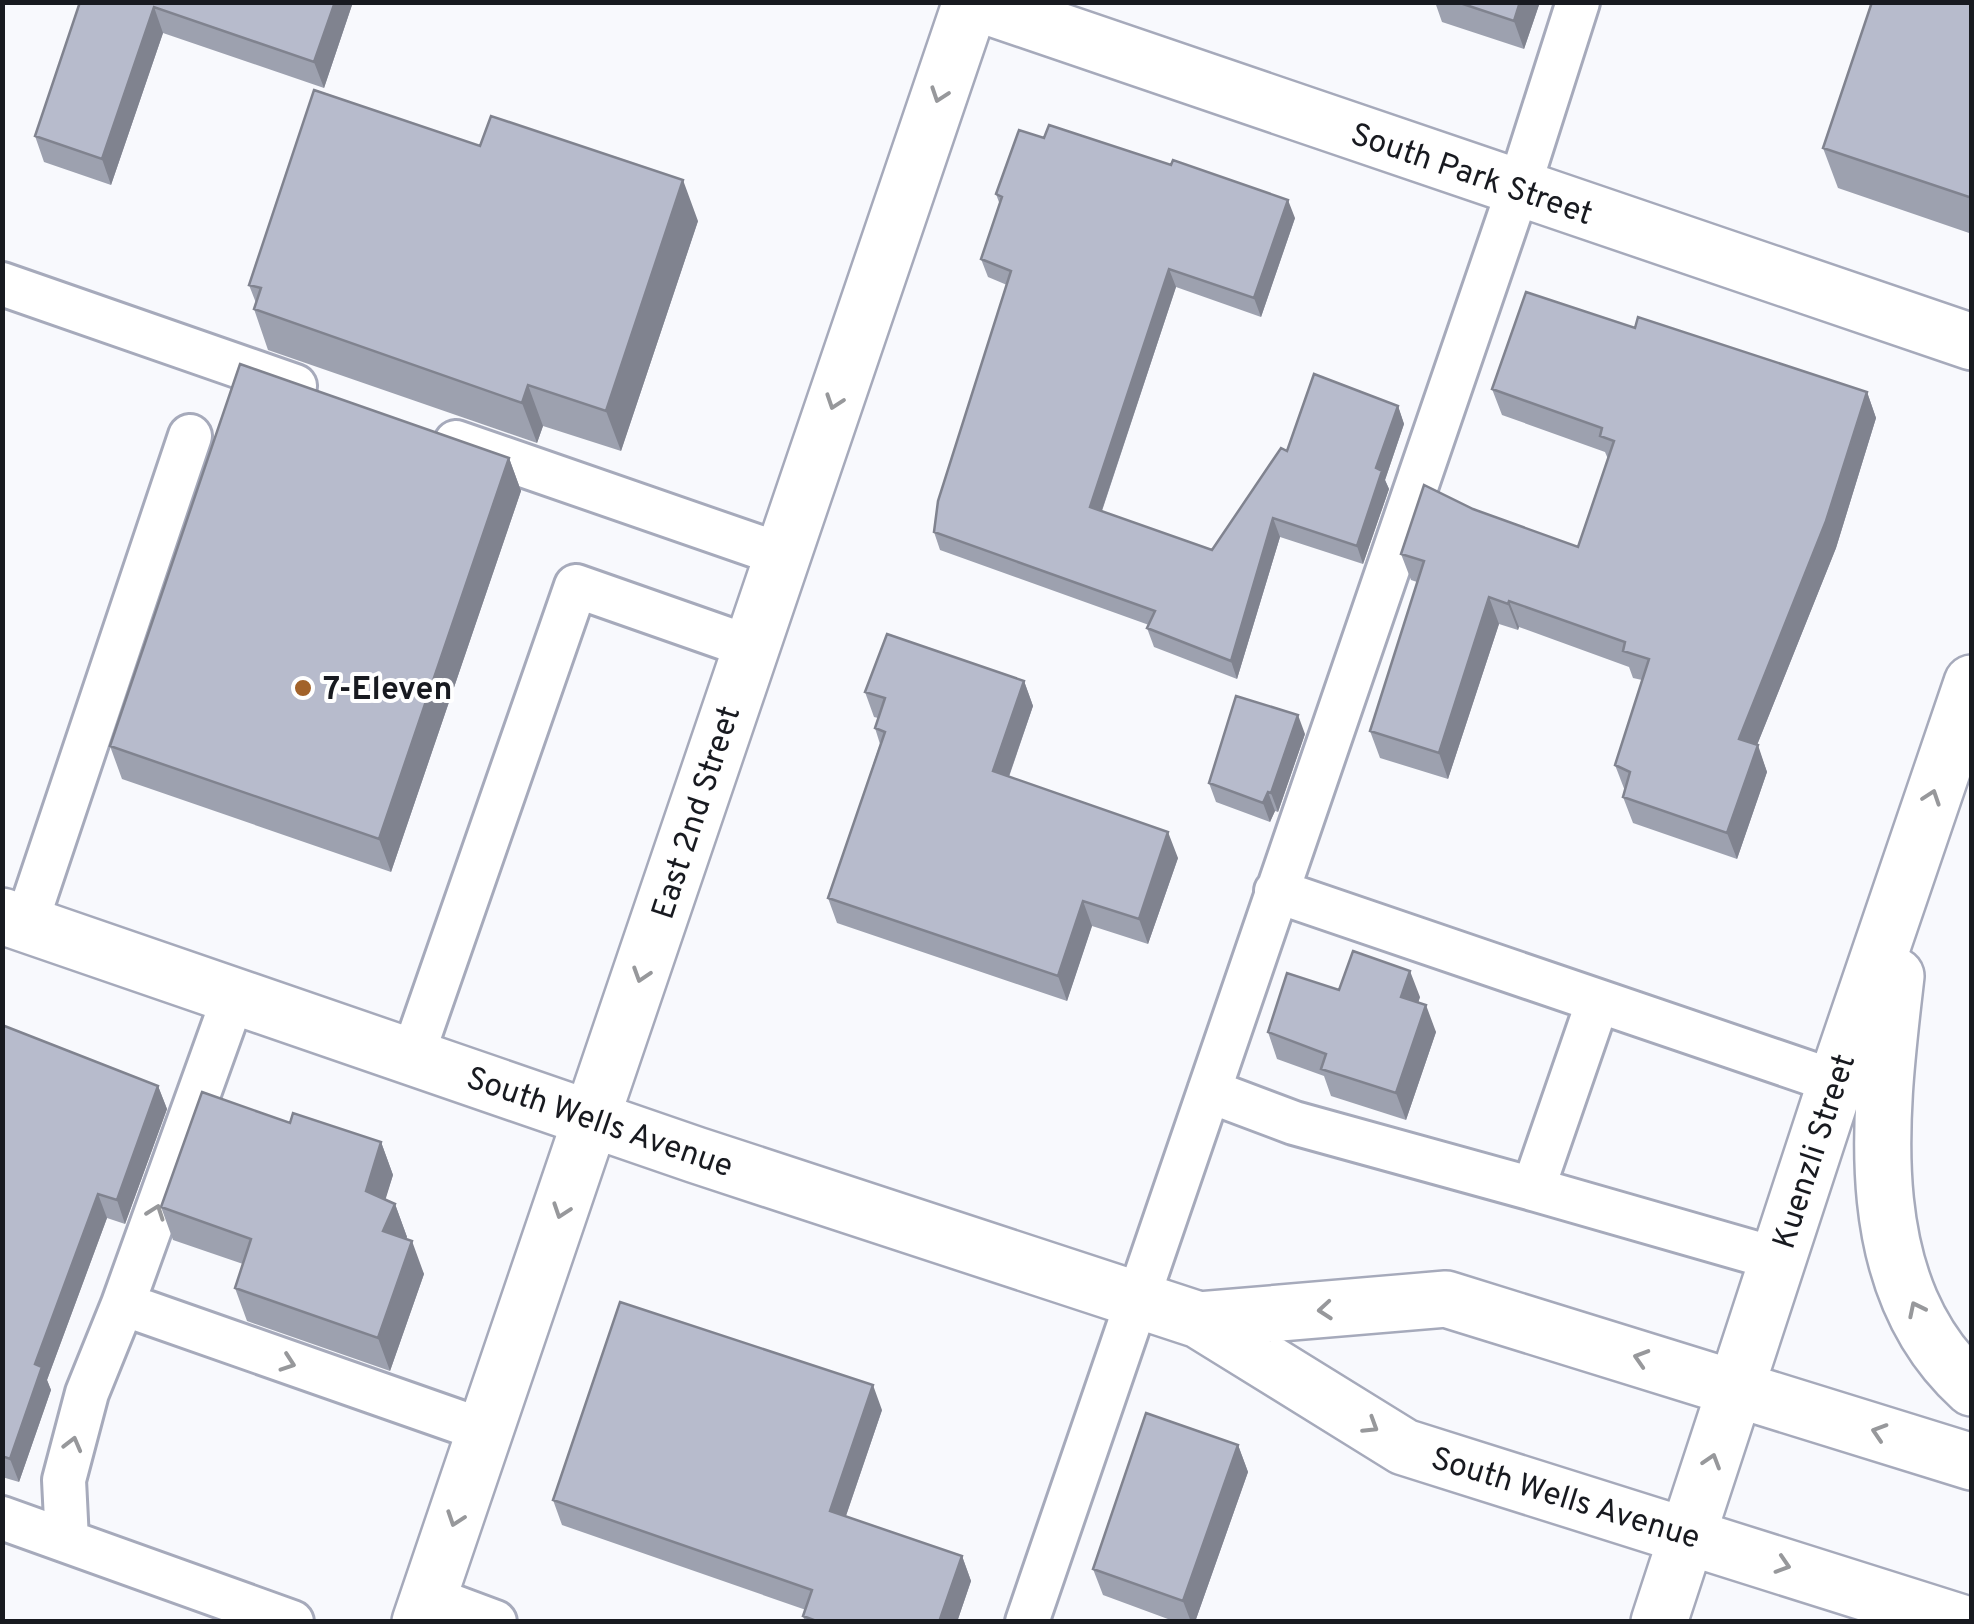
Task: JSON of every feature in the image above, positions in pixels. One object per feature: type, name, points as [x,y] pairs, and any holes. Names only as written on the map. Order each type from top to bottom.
[{"type":"main road","name":"South Park Street","points":[[972,2],[1972,342]]},
{"type":"main road","name":"East 2nd Street","points":[[424,1609],[972,2]]},
{"type":"main road","name":"Kuenzli Street","points":[[1659,1622],[1690,1536],[1734,1387],[1972,683]]},
{"type":"main road","points":[[1908,870],[1882,1096],[1885,1212],[1898,1271],[1920,1319],[1956,1374],[1972,1388]]},
{"type":"main road","name":"South Wells Avenue","points":[[14,920],[593,1119],[1199,1320],[1404,1447],[1958,1622]]},
{"type":"main road","name":"South Wells Avenue","points":[[1199,1320],[1446,1300],[1972,1462]]},
{"type":"lane","points":[[1026,1622],[1518,190],[1578,2]]},
{"type":"lane","points":[[2,284],[334,400]]},
{"type":"lane","points":[[427,432],[782,556]]},
{"type":"lane","points":[[14,920],[190,436]]},
{"type":"lane","points":[[412,1057],[576,586],[750,647]]},
{"type":"lane","points":[[1276,891],[1836,1082]]},
{"type":"lane","points":[[66,1540],[64,1480],[87,1393],[234,996]]},
{"type":"lane","points":[[1534,1189],[1598,1002]]},
{"type":"lane","points":[[1208,1092],[1294,1123],[1777,1259]]},
{"type":"lane","points":[[123,1304],[485,1431]]},
{"type":"lane","points":[[2,1518],[292,1622]]},
{"type":"lane","points":[[424,1609],[495,1622]]},
{"type":"building","points":[[80,2],[335,2],[314,62],[154,7],[102,159],[35,136]]},
{"type":"building","points":[[1457,2],[1520,2],[1514,21]]},
{"type":"building","points":[[1872,2],[1972,2],[1972,198],[1823,148]]},
{"type":"building","points":[[314,90],[480,146],[491,116],[683,180],[606,411],[528,385],[522,403],[254,309],[261,288],[249,285]]},
{"type":"building","points":[[1049,125],[1171,165],[1173,160],[1288,200],[1254,298],[1169,269],[1090,507],[1212,550],[1281,448],[1287,451],[1314,374],[1398,406],[1376,468],[1382,471],[1357,546],[1273,518],[1231,661],[1147,628],[1155,611],[934,532],[938,501],[1011,271],[981,259],[1002,197],[996,194],[1019,130],[1044,138]]},
{"type":"building","points":[[1526,292],[1635,328],[1638,317],[1867,392],[1826,521],[1739,739],[1758,745],[1727,833],[1623,797],[1630,772],[1615,765],[1649,659],[1623,651],[1625,642],[1509,601],[1508,604],[1489,597],[1439,753],[1370,731],[1424,561],[1401,554],[1424,485],[1473,509],[1578,547],[1614,441],[1600,436],[1602,428],[1492,389]]},
{"type":"building","name":"7-Eleven","points":[[240,364],[509,458],[379,839],[110,746]]},
{"type":"building","points":[[887,634],[1024,681],[993,771],[1168,832],[1139,919],[1083,901],[1058,976],[828,898],[885,732],[875,728],[885,698],[865,692]]},
{"type":"building","points":[[1236,696],[1298,715],[1271,793],[1263,803],[1209,783]]},
{"type":"building","points":[[1353,951],[1410,971],[1401,997],[1426,1005],[1396,1093],[1321,1069],[1326,1054],[1268,1032],[1287,973],[1339,990]]},
{"type":"building","points":[[2,1025],[158,1086],[117,1200],[98,1194],[35,1364],[42,1367],[10,1459],[2,1456]]},
{"type":"building","points":[[202,1092],[290,1123],[293,1113],[381,1142],[366,1191],[395,1204],[383,1231],[412,1241],[378,1338],[235,1288],[251,1239],[161,1207]]},
{"type":"building","points":[[620,1302],[873,1385],[830,1511],[962,1556],[939,1622],[819,1622],[803,1616],[812,1590],[553,1500]]},
{"type":"building","points":[[1146,1413],[1238,1445],[1183,1601],[1093,1569]]},
{"type":"place","name":"7-Eleven","points":[[303,688]]}]
